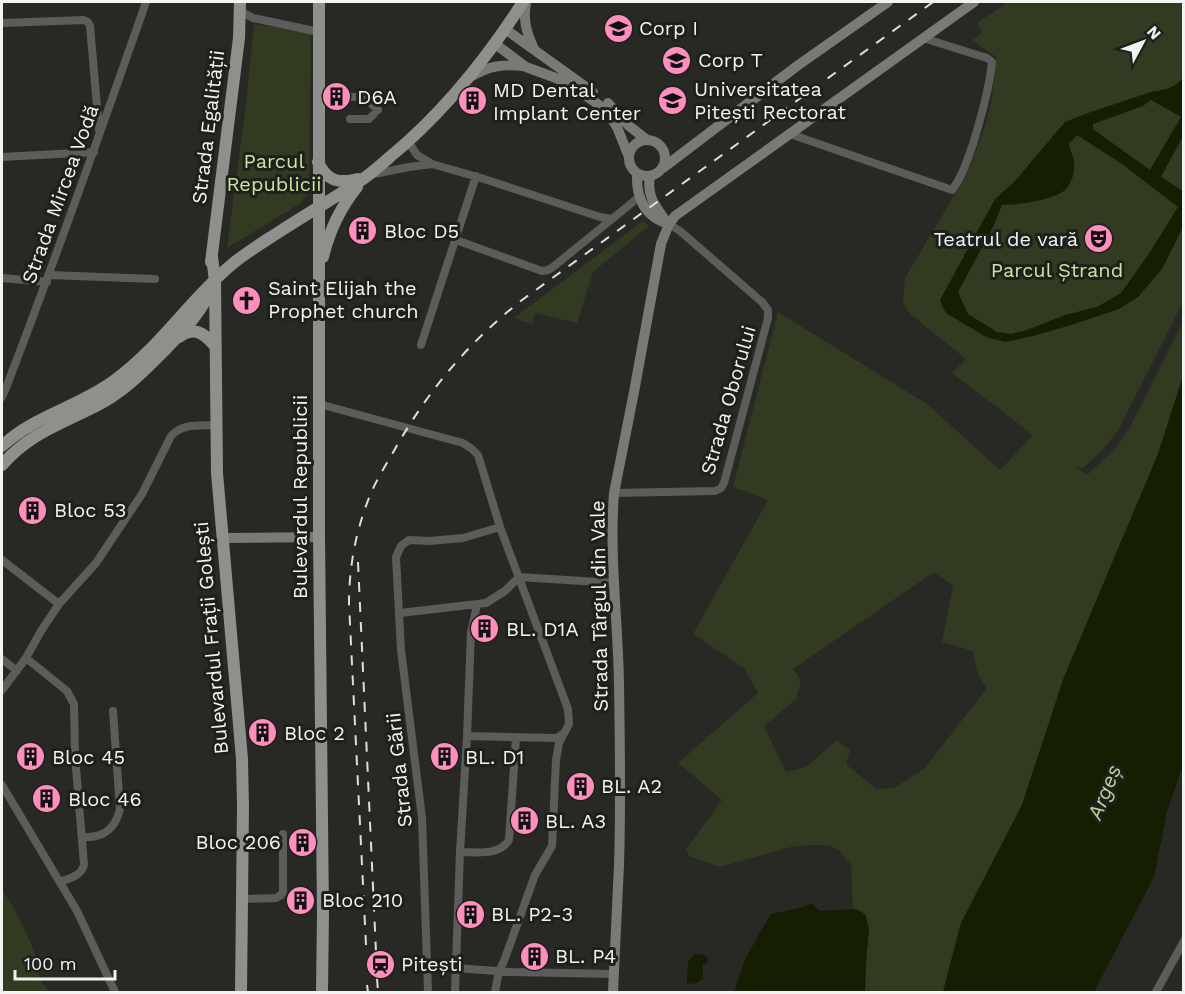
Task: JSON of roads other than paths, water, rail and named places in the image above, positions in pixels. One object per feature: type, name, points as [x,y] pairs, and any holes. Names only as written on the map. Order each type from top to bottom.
[{"type":"main road","name":"Bulevardul Republicii","points":[[319,2],[318,276],[322,993]]},
{"type":"main road","points":[[2,446],[34,422],[81,400],[114,381],[135,363],[200,293],[231,266],[367,176],[408,141],[437,112],[466,79],[525,2]]},
{"type":"main road","points":[[525,2],[525,25],[534,49]]},
{"type":"main road","points":[[637,174],[650,177],[659,172],[797,66],[888,2]]},
{"type":"main road","points":[[669,224],[675,216],[974,2]]},
{"type":"main road","name":"Strada Egalității","points":[[212,257],[239,38],[240,6]]},
{"type":"main road","points":[[505,29],[600,97],[647,140],[657,143],[666,157],[663,168]]},
{"type":"main road","points":[[494,43],[526,67]]},
{"type":"main road","points":[[466,79],[495,65],[526,67],[571,85],[599,105],[612,119],[631,166],[637,174],[639,197],[651,215],[659,222],[669,224]]},
{"type":"main road","points":[[629,157],[633,147],[647,140]]},
{"type":"main road","points":[[664,151],[685,152]]},
{"type":"main road","points":[[318,162],[326,176],[335,181],[353,181],[367,176]]},
{"type":"main road","points":[[318,276],[333,227],[347,200],[367,176]]},
{"type":"main road","points":[[650,177],[648,186],[651,198],[669,224]]},
{"type":"main road","name":"Strada Târgul din Vale","points":[[613,993],[619,856],[620,751],[619,662],[612,513],[661,244],[669,224]]},
{"type":"main road","points":[[200,293],[212,257]]},
{"type":"main road","name":"Bulevardul Frații Golești","points":[[212,257],[217,473],[242,759],[241,993]]},
{"type":"main road","points":[[2,465],[41,432],[94,407],[121,391],[144,372],[203,306],[214,281]]},
{"type":"main road","points":[[173,342],[183,334],[194,332],[204,335],[215,346]]},
{"type":"main road","points":[[222,538],[319,537]]},
{"type":"street","name":"Strada Mircea Vodă","points":[[2,397],[94,152],[146,2]]},
{"type":"street","points":[[240,6],[253,18],[319,32]]},
{"type":"street","points":[[2,22],[84,20],[88,22],[100,135]]},
{"type":"street","points":[[789,134],[952,190],[963,172],[979,125],[990,84],[992,62],[987,58],[923,38]]},
{"type":"street","points":[[348,97],[364,98],[376,112],[369,119],[350,119]]},
{"type":"street","points":[[408,141],[417,154],[432,165]]},
{"type":"street","points":[[2,157],[94,152]]},
{"type":"street","points":[[367,176],[409,166],[432,165],[476,176],[612,219]]},
{"type":"street","points":[[421,345],[476,176]]},
{"type":"street","points":[[456,240],[542,271],[548,270],[639,197]]},
{"type":"street","name":"Strada Oborului","points":[[614,493],[715,491],[721,488],[768,318],[768,310],[762,302],[669,224]]},
{"type":"street","points":[[2,278],[155,279]]},
{"type":"street","points":[[319,404],[463,443],[478,455],[500,527],[568,710],[568,723],[556,760],[552,846],[537,872],[499,971],[495,993]]},
{"type":"street","points":[[2,690],[26,658],[59,604],[96,563],[142,494],[171,436],[177,430],[185,427],[216,425]]},
{"type":"street","name":"Strada Gării","points":[[428,993],[422,818],[401,650],[396,557],[400,546],[409,540],[463,538],[500,527]]},
{"type":"street","points":[[2,560],[59,604]]},
{"type":"street","points":[[400,613],[486,603],[505,591],[519,577],[614,583]]},
{"type":"street","points":[[455,993],[471,632],[477,605]]},
{"type":"street","points":[[26,658],[67,691],[74,704],[75,755],[84,865],[78,875],[60,882]]},
{"type":"street","points":[[2,659],[17,671]]},
{"type":"street","points":[[82,837],[92,837],[106,832],[114,824],[120,809],[113,711]]},
{"type":"street","points":[[467,736],[557,738],[564,733]]},
{"type":"street","points":[[460,852],[486,853],[501,849],[509,840],[516,738]]},
{"type":"street","points":[[2,785],[77,911],[116,993]]},
{"type":"street","points":[[243,899],[276,898],[283,892],[283,834]]},
{"type":"street","points":[[1156,993],[1184,941]]},
{"type":"street","points":[[456,968],[614,974]]},
{"type":"water","points":[[1183,78],[1183,136],[1161,177],[1183,191],[1183,227],[1162,269],[1138,297],[1119,309],[1033,336],[1005,342],[986,337],[946,313],[940,300],[995,199],[1014,182],[1065,122],[1154,91],[1166,89],[1174,86]],"holes":[[[1151,100],[1181,117],[1150,170],[1093,129],[1093,124],[1143,106]],[[1077,135],[1122,164],[1178,207],[1121,293],[1097,307],[1065,315],[1027,330],[1011,334],[997,332],[968,314],[958,292],[994,225],[1002,205],[1045,199],[1066,189],[1073,177],[1074,166],[1069,144]]]},
{"type":"water","name":"Argeș","points":[[1183,376],[1183,766],[1167,811],[1154,877],[1094,992],[943,992],[961,923],[1022,805],[1064,677],[1158,454]]},
{"type":"water","points":[[812,903],[820,911],[856,909],[865,914],[869,929],[865,992],[734,992],[745,959],[771,914]]},
{"type":"water","points":[[694,954],[705,955],[708,960],[703,964],[703,979],[698,983],[687,984],[688,962]]},
{"type":"railway","points":[[366,945],[349,604],[350,576],[357,534],[371,493],[408,427],[436,387],[467,350],[522,300],[933,2]]},
{"type":"railway","points":[[358,562],[376,952]]},
{"type":"railway","points":[[377,978],[378,992]]},
{"type":"railway","points":[[367,985],[368,992]]},
{"type":"place","name":"Corp I","points":[[618,28]]},
{"type":"place","name":"Corp T","points":[[677,60]]},
{"type":"place","name":"D6A","points":[[336,97]]},
{"type":"place","name":"Universitatea Pitești Rectorat","points":[[673,100]]},
{"type":"place","name":"MD Dental Implant Center","points":[[472,101]]},
{"type":"place","name":"Bloc D5","points":[[363,231]]},
{"type":"place","name":"Teatrul de vară","points":[[1099,239]]},
{"type":"place","name":"Saint Elijah the Prophet church","points":[[247,300]]},
{"type":"place","name":"Bloc 53","points":[[33,510]]},
{"type":"place","name":"BL. D1A","points":[[485,629]]},
{"type":"place","name":"Bloc 2","points":[[263,733]]},
{"type":"place","name":"Bloc 45","points":[[31,757]]},
{"type":"place","name":"BL. D1","points":[[444,757]]},
{"type":"place","name":"BL. A2","points":[[580,786]]},
{"type":"place","name":"Bloc 46","points":[[47,799]]},
{"type":"place","name":"BL. A3","points":[[524,821]]},
{"type":"place","name":"Bloc 206","points":[[302,842]]},
{"type":"place","name":"Bloc 210","points":[[301,900]]},
{"type":"place","name":"BL. P2-3","points":[[470,914]]},
{"type":"place","name":"BL. P4","points":[[534,956]]},
{"type":"place","name":"Pitești","points":[[380,964]]},
{"type":"park label","name":"Parcul Republicii","points":[[274,172]]},
{"type":"park label","name":"Parcul Ștrand","points":[[1057,270]]}]
